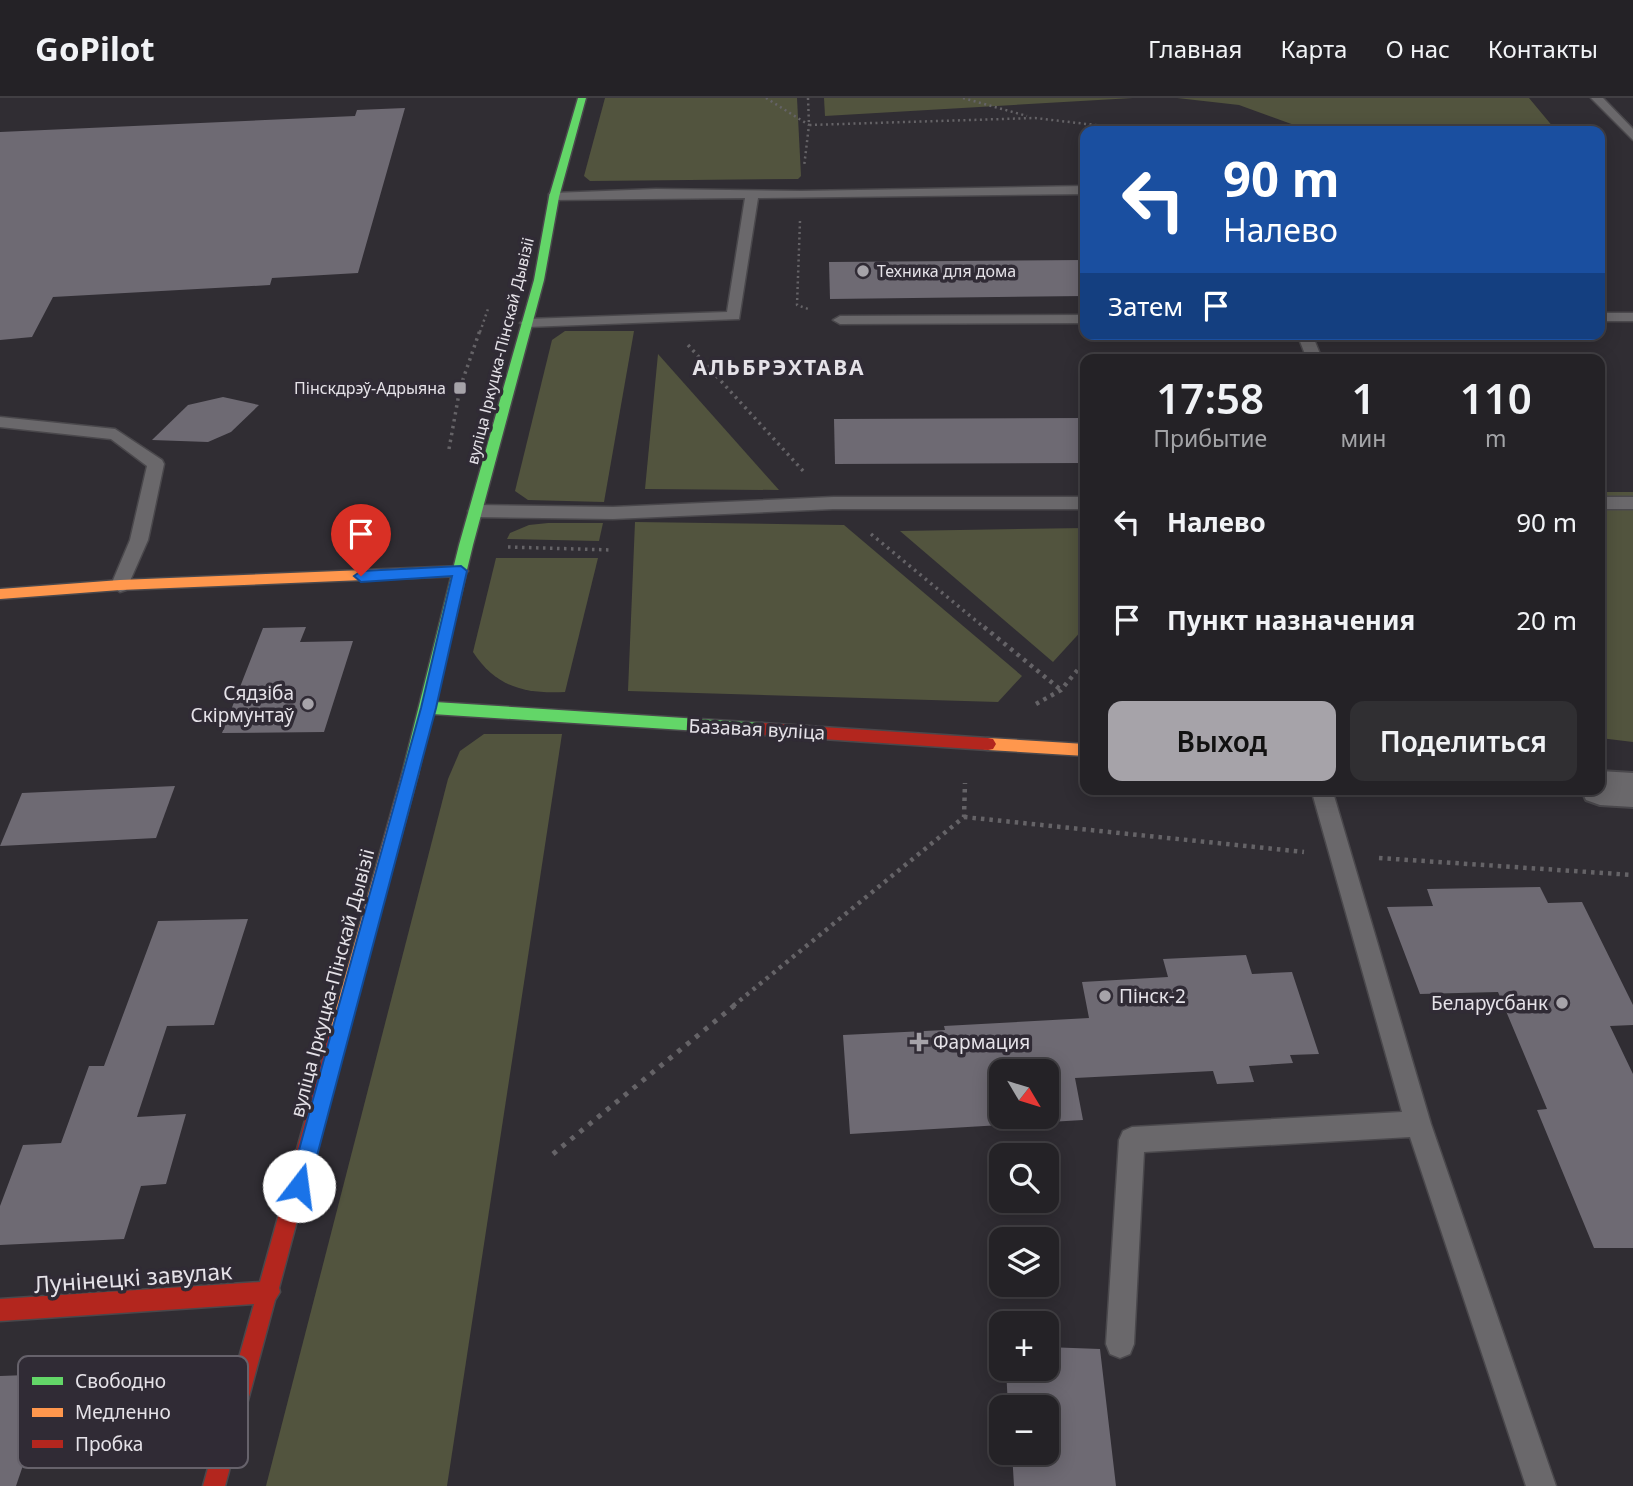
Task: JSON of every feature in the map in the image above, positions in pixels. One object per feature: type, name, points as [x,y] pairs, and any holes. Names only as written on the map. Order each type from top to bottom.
[{"type":"main road","name":"вуліца Іркуцка-Пінскай Дывізіі","points":[[248,1370],[428,708],[461,571],[527,323],[554,197],[582,98]]},
{"type":"main road","points":[[0,594],[120,585],[461,571]]},
{"type":"main road","name":"Базавая вуліца","points":[[428,708],[1080,750]]},
{"type":"main road","name":"Лунінецкі завулак","points":[[0,1310],[270,1292]]},
{"type":"main road","name":"вуліца Іркуцка-Пінскай Дывізіі","points":[[215,1486],[220,1468]]},
{"type":"street","points":[[1605,788],[1633,790]]},
{"type":"lane","points":[[1597,98],[1633,136]]},
{"type":"lane","points":[[554,197],[656,193],[1080,190]]},
{"type":"lane","points":[[527,323],[734,317],[752,194]]},
{"type":"lane","points":[[1605,317],[1633,317]]},
{"type":"lane","points":[[840,320],[1080,319]]},
{"type":"lane","points":[[0,422],[115,434],[156,464],[139,540],[120,585]]},
{"type":"lane","points":[[477,511],[613,513],[833,503],[1080,503]]},
{"type":"lane","points":[[1605,503],[1633,503]]},
{"type":"lane","points":[[1323,795],[1418,1124],[1541,1486]]},
{"type":"lane","points":[[1120,1344],[1132,1140],[1418,1124]]},
{"type":"path","points":[[808,98],[809,125],[1035,118],[1104,126]]},
{"type":"path","points":[[963,98],[1035,118]]},
{"type":"path","points":[[497,547],[612,550]]},
{"type":"path","points":[[1026,709],[1062,690],[1080,667]]},
{"type":"path","points":[[553,1154],[964,817],[966,741]]},
{"type":"green space","points":[[605,98],[797,98],[801,176],[798,179],[590,181],[584,176]]},
{"type":"green space","points":[[824,98],[1133,98],[825,116]]},
{"type":"green space","points":[[1177,98],[1529,98],[1552,126],[1297,126],[1239,105]]},
{"type":"green space","points":[[565,331],[634,331],[604,502],[528,500],[515,491],[552,340]]},
{"type":"green space","points":[[658,354],[779,490],[645,489]]},
{"type":"green space","points":[[1605,492],[1633,492],[1633,742],[1605,739]]},
{"type":"green space","points":[[635,522],[844,525],[1022,676],[998,702],[628,691]]},
{"type":"green space","points":[[603,523],[599,541],[507,539],[510,533],[529,525]]},
{"type":"green space","points":[[1080,528],[1080,632],[1053,662],[900,531]]},
{"type":"green space","points":[[496,558],[598,558],[565,692],[537,692],[512,686],[491,673],[473,652]]},
{"type":"green space","points":[[484,734],[562,734],[447,1486],[266,1486],[448,779],[460,751]]},
{"type":"building","points":[[405,108],[358,273],[272,278],[270,285],[53,297],[32,337],[0,340],[0,132],[355,116],[357,110]]},
{"type":"building","points":[[1080,260],[1080,296],[830,299],[829,262]]},
{"type":"building","points":[[223,397],[259,405],[231,432],[208,442],[152,440],[188,405]]},
{"type":"building","points":[[1080,418],[1080,463],[835,464],[834,419]]},
{"type":"building","points":[[306,627],[300,642],[353,641],[324,732],[222,733],[263,628]]},
{"type":"building","points":[[175,786],[156,838],[0,846],[22,793]]},
{"type":"building","points":[[1540,887],[1548,903],[1582,902],[1633,1005],[1633,1025],[1610,1026],[1633,1074],[1633,1248],[1594,1248],[1537,1110],[1547,1109],[1498,992],[1420,994],[1387,907],[1433,906],[1427,889]]},
{"type":"building","points":[[248,919],[214,1025],[167,1026],[137,1117],[186,1114],[166,1184],[141,1186],[124,1239],[0,1245],[0,1206],[23,1145],[61,1143],[89,1066],[104,1066],[158,921]]},
{"type":"building","points":[[1246,955],[1252,974],[1292,972],[1319,1054],[1290,1055],[1293,1063],[1249,1066],[1254,1082],[1217,1084],[1213,1071],[1075,1078],[1083,1120],[1059,1121],[1059,1059],[989,1059],[989,1126],[850,1134],[843,1035],[1089,1018],[1082,982],[1168,977],[1163,959]]},
{"type":"building","points":[[1059,1347],[1100,1349],[1116,1486],[1014,1486],[1013,1465],[1059,1465],[1059,1395],[1007,1395],[1007,1381],[1059,1381]]},
{"type":"building","points":[[18,1375],[18,1468],[22,1468],[16,1486],[0,1486],[0,1376]]},
{"type":"traffic: fast","points":[[410,774],[466,545],[539,280],[554,197],[582,98]]},
{"type":"traffic: fast","points":[[428,708],[762,729]]},
{"type":"traffic: slow","points":[[0,594],[120,585],[461,571]]},
{"type":"traffic: slow","points":[[988,744],[1080,750]]},
{"type":"traffic: slow","points":[[338,1034],[410,774]]},
{"type":"traffic: jam","points":[[762,729],[988,744]]},
{"type":"traffic: jam","points":[[248,1362],[338,1034]]},
{"type":"traffic: jam","points":[[0,1310],[270,1292]]},
{"type":"traffic: jam","points":[[214,1486],[219,1468]]},
{"type":"place","name":"Техника для дома","points":[[863,271]]},
{"type":"place","name":"Пінскдрэў-Адрыяна","points":[[460,388]]},
{"type":"place","name":"Сядзіба Скірмунтаў","points":[[308,704]]},
{"type":"place","name":"Пінск-2","points":[[1105,996]]},
{"type":"place","name":"Беларусбанк","points":[[1562,1003]]},
{"type":"place","name":"Фармация","points":[[919,1042]]},
{"type":"district","name":"АЛЬБРЭХТАВА","points":[[779,368]]},
{"type":"route","points":[[299,1186],[428,708],[461,571],[361,576]]}]
